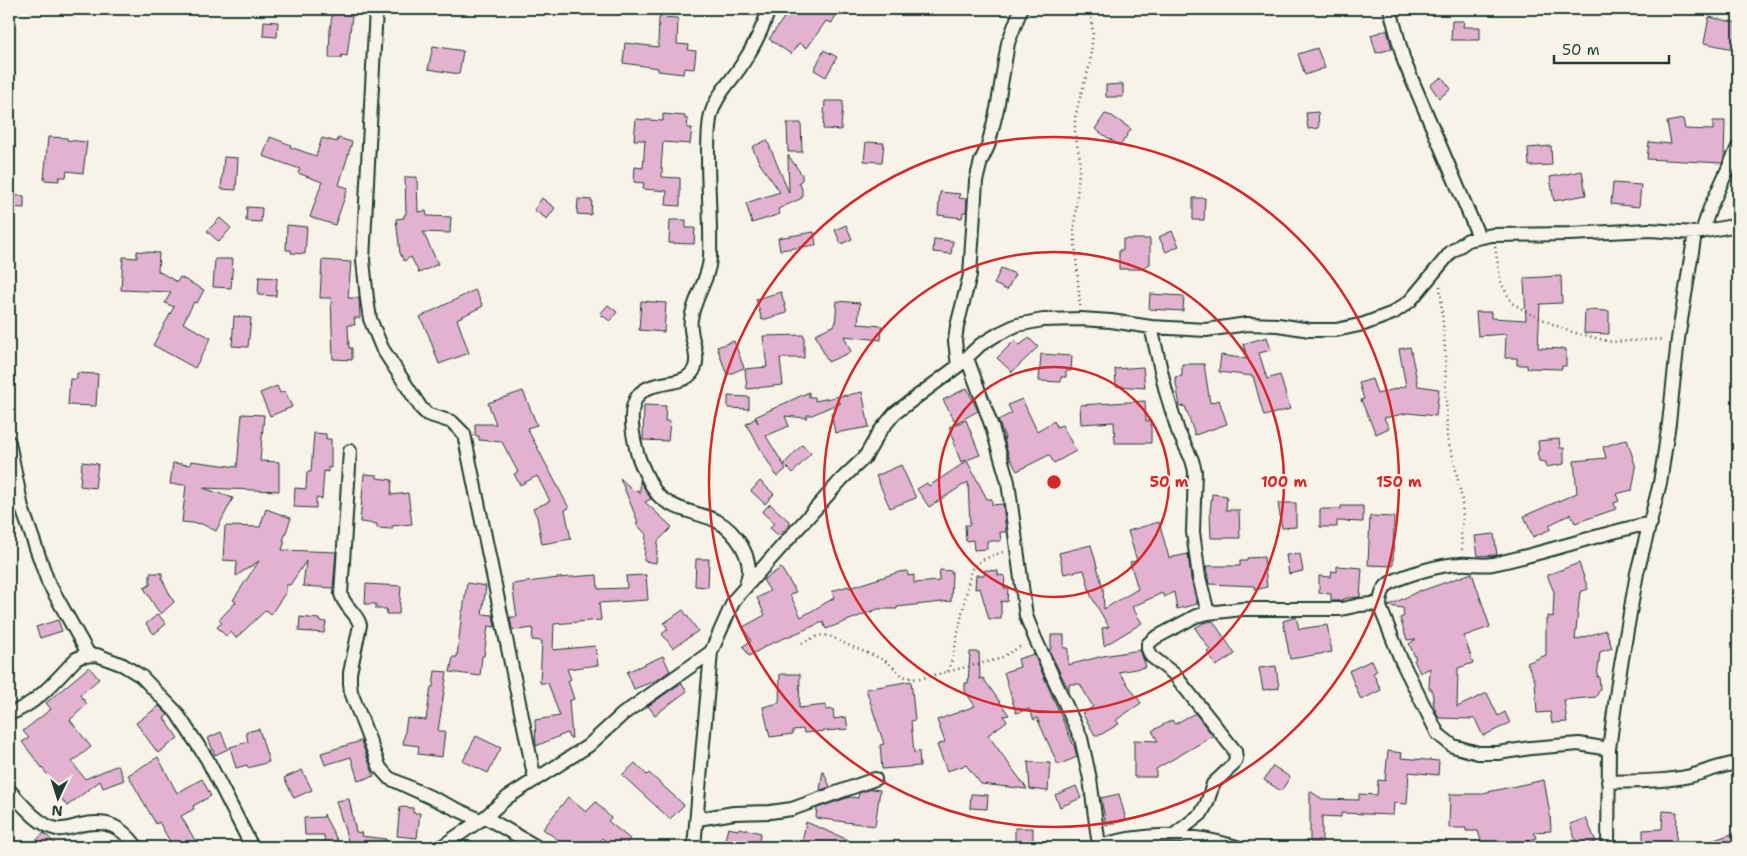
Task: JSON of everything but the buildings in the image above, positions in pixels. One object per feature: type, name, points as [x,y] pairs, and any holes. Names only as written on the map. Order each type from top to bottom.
[{"type":"street","points":[[376,9],[370,159],[363,260],[370,320],[382,348],[421,408],[427,414],[452,422],[464,434],[535,780]]},
{"type":"street","points":[[746,586],[748,570],[746,555],[736,538],[725,526],[712,518],[673,505],[659,496],[642,466],[636,448],[632,420],[637,394],[650,386],[683,379],[692,373],[696,367],[690,333],[691,319],[710,260],[708,146],[711,114],[724,87],[742,65],[759,37],[769,9]]},
{"type":"street","points":[[1021,9],[1008,43],[988,146],[981,161],[976,181],[970,275],[956,326],[955,341],[992,427],[1008,482],[1026,616],[1081,738],[1090,779],[1097,847],[1120,841],[1174,835],[1210,839],[1237,847]]},
{"type":"street","points":[[1390,9],[1404,61],[1486,236]]},
{"type":"street","points":[[1608,847],[1610,749],[1618,682],[1629,614],[1660,483],[1678,339],[1698,233],[1738,147]]},
{"type":"street","points":[[694,847],[698,819],[711,652],[734,600],[842,479],[865,457],[880,431],[895,413],[963,362],[980,344],[1017,326],[1043,320],[1081,319],[1152,327],[1206,330],[1247,324],[1278,325],[1310,330],[1336,330],[1364,324],[1393,313],[1410,301],[1456,248],[1468,240],[1486,236],[1649,230],[1698,233],[1738,225]]},
{"type":"street","points":[[1152,327],[1166,392],[1178,431],[1192,460],[1195,471],[1193,532],[1199,577],[1208,613]]},
{"type":"street","points":[[9,442],[22,508],[48,582],[89,655]]},
{"type":"street","points":[[350,451],[341,594],[345,604],[359,621],[360,625],[350,673],[352,692],[380,768],[389,778],[482,819],[537,847]]},
{"type":"street","points":[[1610,749],[1580,744],[1498,753],[1478,753],[1453,746],[1438,734],[1402,662],[1380,607],[1380,599],[1390,584],[1425,571],[1444,566],[1483,565],[1508,561],[1622,529],[1651,523]]},
{"type":"street","points":[[1174,835],[1201,814],[1213,784],[1233,765],[1236,759],[1235,751],[1174,674],[1151,656],[1148,644],[1155,638],[1196,616],[1208,613],[1242,609],[1341,609],[1372,604],[1380,607]]},
{"type":"street","points":[[442,847],[482,819],[508,797],[588,746],[623,714],[711,652]]},
{"type":"street","points":[[9,714],[22,709],[34,701],[76,659],[82,656],[97,655],[123,665],[141,676],[176,712],[207,759],[252,847]]},
{"type":"street","points":[[1608,782],[1663,781],[1691,776],[1725,765],[1738,763]]},
{"type":"street","points":[[698,819],[734,813],[770,812],[792,808],[875,779]]},
{"type":"street","points":[[9,790],[29,811],[46,825],[58,829],[93,822],[110,824],[124,832],[137,847]]},
{"type":"path","points":[[1081,319],[1074,231],[1080,160],[1075,134],[1075,118],[1090,56],[1093,32],[1090,9]]},
{"type":"path","points":[[1486,236],[1502,283],[1512,303],[1518,307],[1568,331],[1612,342],[1678,339]]},
{"type":"path","points":[[1436,270],[1441,290],[1445,350],[1447,440],[1453,456],[1462,500],[1463,520],[1460,530],[1465,564]]},
{"type":"path","points":[[948,672],[953,657],[971,570],[981,560],[999,553],[1017,550]]},
{"type":"path","points":[[802,643],[819,636],[828,636],[887,662],[899,674],[908,678],[918,678],[999,659],[1035,638]]}]
